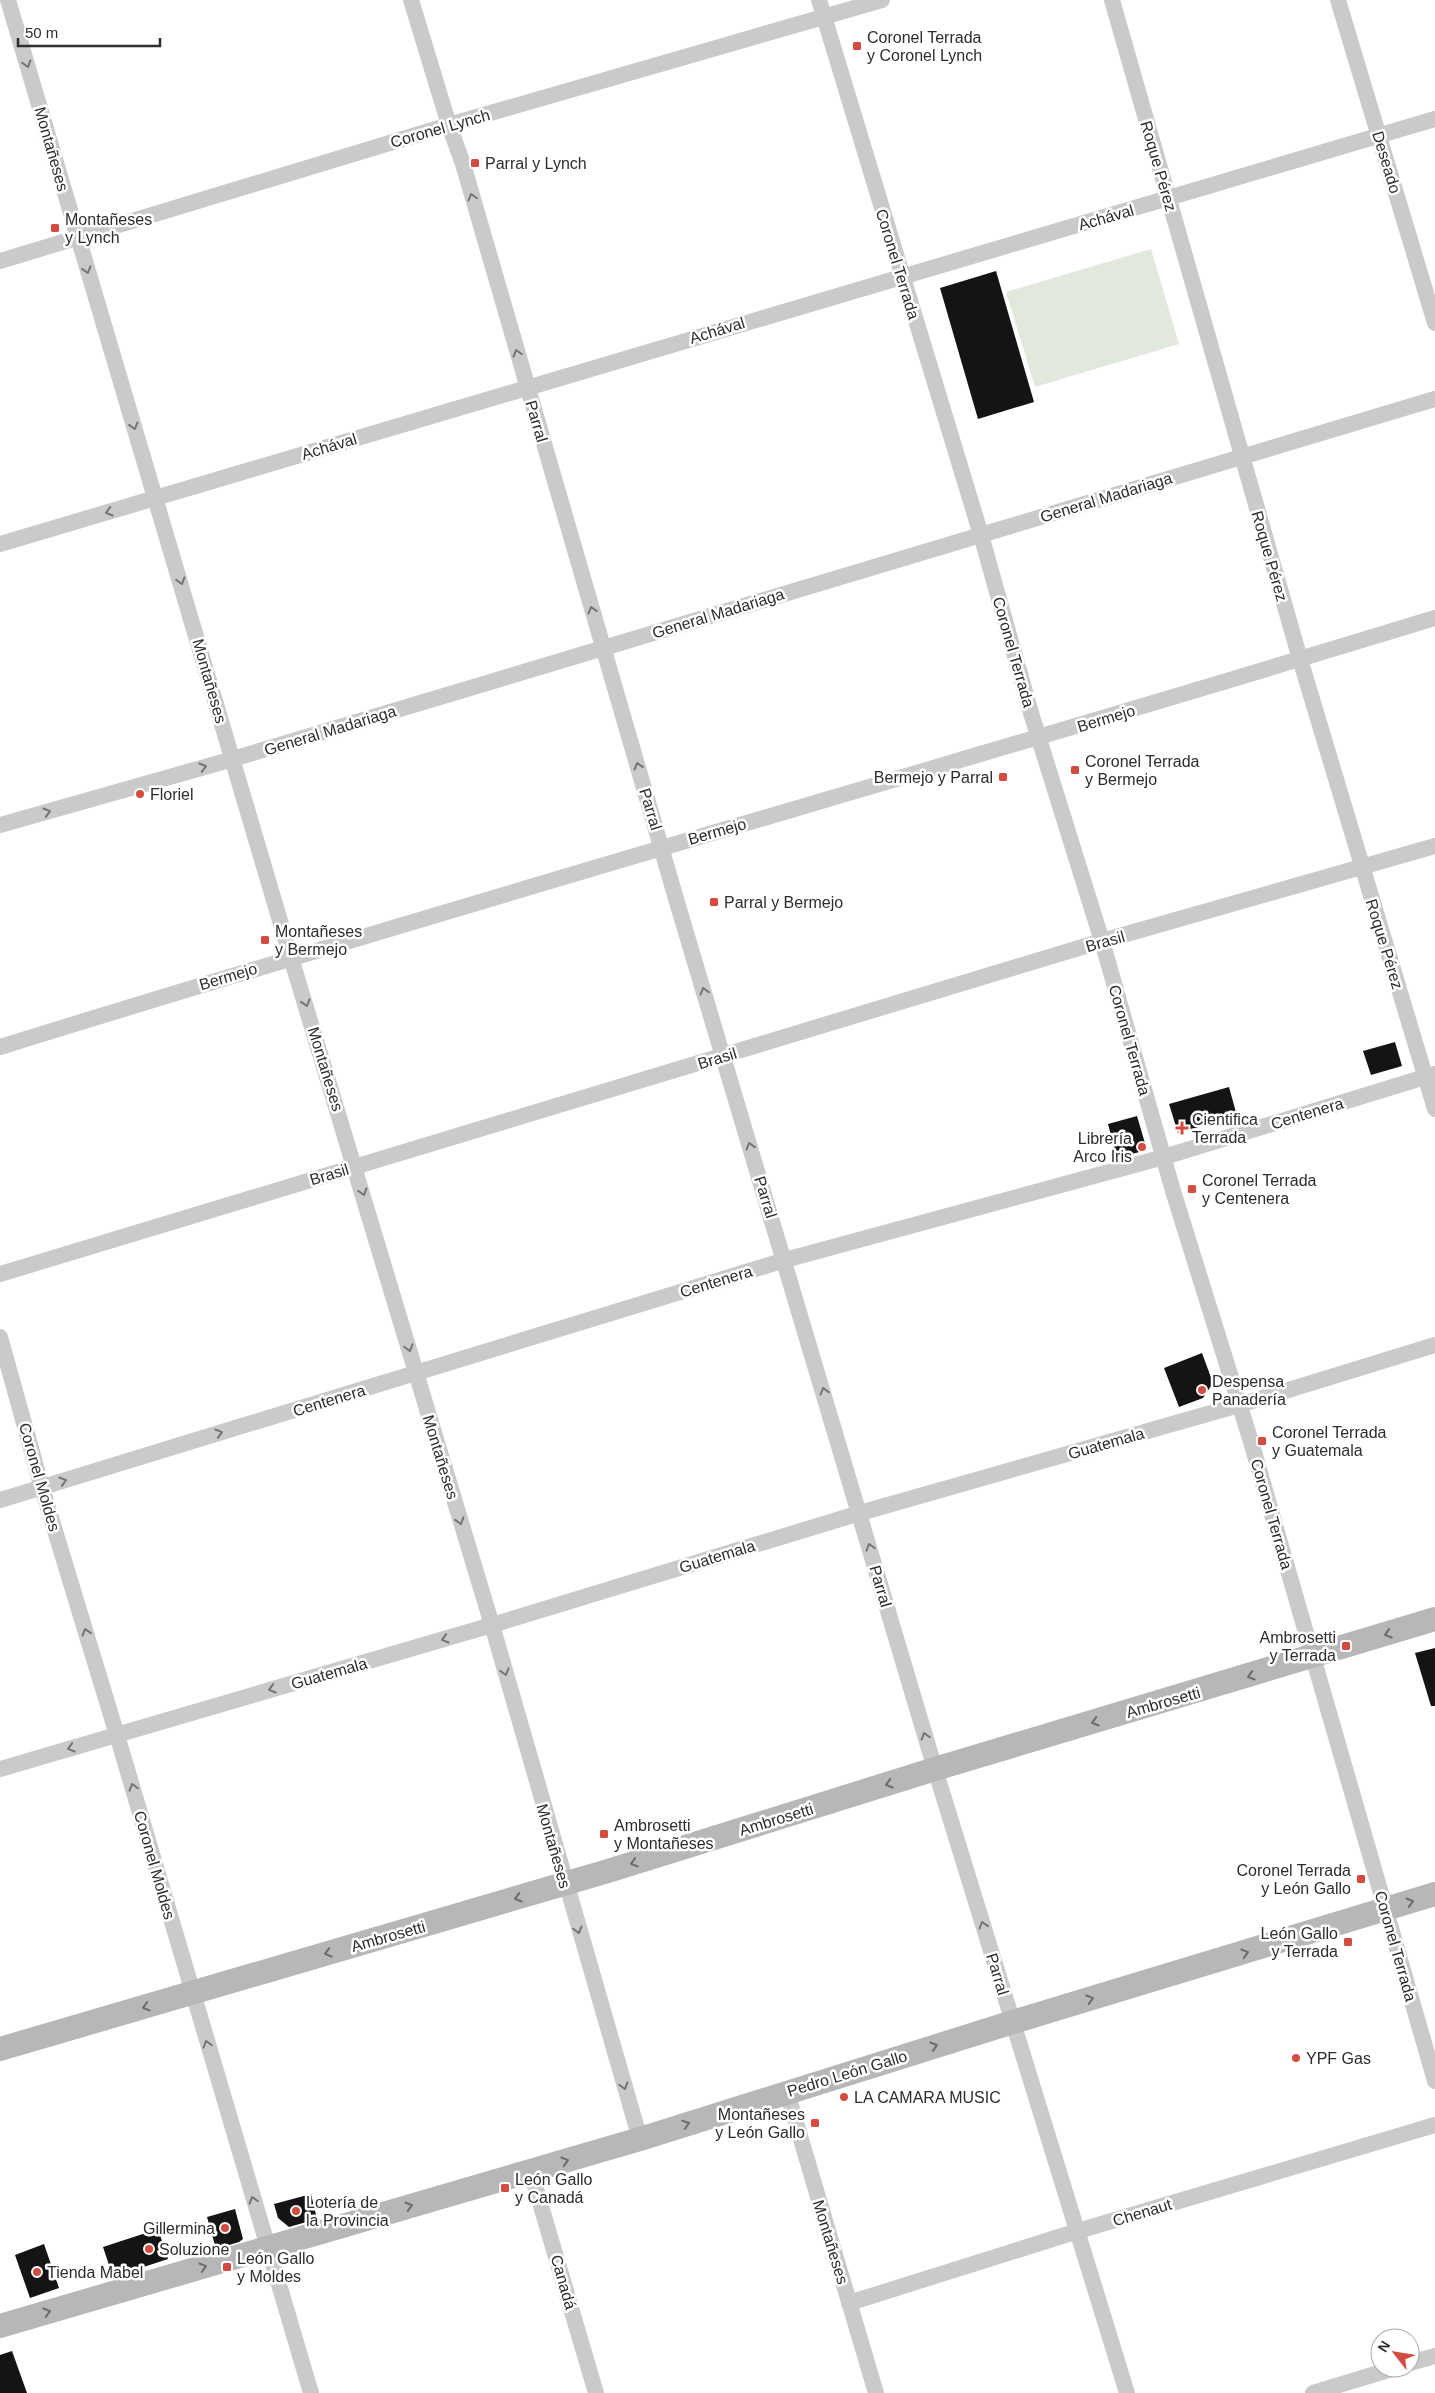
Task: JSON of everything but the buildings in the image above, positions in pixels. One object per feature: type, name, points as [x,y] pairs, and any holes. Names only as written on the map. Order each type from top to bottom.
[{"type":"street","name":"Montañeses","points":[[8,0],[77,237],[492,1625],[564,1884],[640,2139]]},
{"type":"street","name":"Parral","points":[[411,0],[449,125],[463,164],[603,648],[935,1769],[1127,2393]]},
{"type":"street","name":"Coronel Terrada","points":[[819,0],[981,535],[1039,738],[1102,942],[1164,1157],[1314,1657],[1435,2081]]},
{"type":"street","name":"Coronel Lynch","points":[[0,261],[449,125],[882,0]]},
{"type":"street","name":"Roque Pérez","points":[[1112,0],[1300,659],[1362,867],[1430,1076],[1435,1109]]},
{"type":"street","name":"Deseado","points":[[1338,0],[1435,323]]},
{"type":"street","name":"Achával","points":[[0,544],[901,275],[1169,199],[1435,118]]},
{"type":"street","name":"General Madariaga","points":[[0,826],[233,759],[1435,399]]},
{"type":"street","name":"Bermejo","points":[[0,1047],[292,956],[662,846],[1039,738],[1435,618]]},
{"type":"street","name":"Brasil","points":[[0,1274],[1102,942],[1435,846]]},
{"type":"street","name":"Centenera","points":[[0,1500],[785,1260],[1164,1157],[1430,1076]]},
{"type":"street","name":"Coronel Moldes","points":[[0,1337],[42,1488],[117,1735],[311,2393]]},
{"type":"street","name":"Guatemala","points":[[0,1769],[492,1625],[860,1513],[1239,1405],[1435,1345]]},
{"type":"street","name":"Ambrosetti","points":[[0,2049],[564,1884],[935,1769],[1314,1657],[1435,1619]]},
{"type":"street","name":"Pedro León Gallo","points":[[0,2326],[267,2247],[531,2172],[1012,2022],[1330,1928],[1435,1894]]},
{"type":"street","name":"Montañeses","points":[[787,2092],[876,2393]]},
{"type":"street","name":"Chenaut","points":[[849,2303],[1078,2231],[1435,2125]]},
{"type":"street","name":"Canadá","points":[[531,2172],[596,2393]]},
{"type":"street","points":[[1420,2360],[1435,2356]]},
{"type":"street","points":[[1312,2393],[1370,2376]]},
{"type":"shaded area","points":[[1151,249],[1179,344],[1035,387],[1006,292]]},
{"type":"place","name":"Coronel Terrada y Coronel Lynch","points":[[857,46]]},
{"type":"place","name":"Parral y Lynch","points":[[475,163]]},
{"type":"place","name":"Montañeses y Lynch","points":[[55,228]]},
{"type":"place","name":"Coronel Terrada y Bermejo","points":[[1075,770]]},
{"type":"place","name":"Bermejo y Parral","points":[[1003,777]]},
{"type":"place","name":"Floriel","points":[[140,794]]},
{"type":"place","name":"Parral y Bermejo","points":[[714,902]]},
{"type":"place","name":"Montañeses y Bermejo","points":[[265,940]]},
{"type":"place","name":"Cientifica Terrada","points":[[1182,1128]]},
{"type":"place","name":"Librería Arco Iris","points":[[1142,1147]]},
{"type":"place","name":"Coronel Terrada y Centenera","points":[[1192,1189]]},
{"type":"place","name":"Despensa Panadería","points":[[1202,1390]]},
{"type":"place","name":"Coronel Terrada y Guatemala","points":[[1262,1441]]},
{"type":"place","name":"Ambrosetti y Terrada","points":[[1346,1646]]},
{"type":"place","name":"Ambrosetti y Montañeses","points":[[604,1834]]},
{"type":"place","name":"Coronel Terrada y León Gallo","points":[[1361,1879]]},
{"type":"place","name":"León Gallo y Terrada","points":[[1348,1942]]},
{"type":"place","name":"YPF Gas","points":[[1296,2058]]},
{"type":"place","name":"LA CAMARA MUSIC","points":[[844,2097]]},
{"type":"place","name":"Montañeses y León Gallo","points":[[815,2123]]},
{"type":"place","name":"León Gallo y Canadá","points":[[505,2188]]},
{"type":"place","name":"Lotería de la Provincia","points":[[296,2211]]},
{"type":"place","name":"Gillermina","points":[[225,2228]]},
{"type":"place","name":"Soluzione","points":[[149,2249]]},
{"type":"place","name":"León Gallo y Moldes","points":[[227,2267]]},
{"type":"place","name":"Tienda Mabel","points":[[37,2272]]}]
